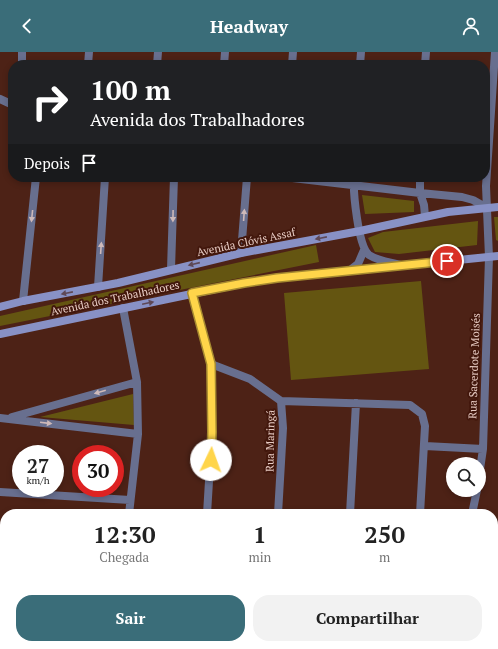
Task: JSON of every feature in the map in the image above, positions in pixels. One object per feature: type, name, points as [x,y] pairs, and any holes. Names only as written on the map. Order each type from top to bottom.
[{"type":"street","name":"Rua Sacerdote Moisés","points":[[490,132],[495,52]]},
{"type":"street","points":[[23,301],[35,182]]},
{"type":"street","points":[[98,287],[105,182]]},
{"type":"street","points":[[171,269],[174,182]]},
{"type":"street","points":[[241,253],[247,182]]},
{"type":"street","points":[[349,271],[358,264],[364,250],[360,231],[354,182]]},
{"type":"street","points":[[360,182],[420,193],[462,197],[472,200],[487,208]]},
{"type":"street","points":[[420,182],[420,193],[426,216]]},
{"type":"street","name":"Rua Sacerdote Moisés","points":[[482,457],[489,257],[487,182]]},
{"type":"street","name":"Avenida Clóvis Assaf","points":[[0,307],[23,301],[98,287],[241,253],[360,231],[448,212],[498,207]]},
{"type":"street","points":[[364,250],[382,261],[404,266]]},
{"type":"street","name":"Avenida dos Trabalhadores","points":[[0,334],[244,283],[277,278],[498,256]]},
{"type":"street","points":[[192,293],[211,364],[212,432],[207,509]]},
{"type":"street","points":[[123,308],[138,382],[138,434],[129,509]]},
{"type":"street","name":"Rua Maringá","points":[[211,364],[250,379],[281,400],[283,428],[278,509]]},
{"type":"street","points":[[4,419],[138,382]]},
{"type":"street","points":[[281,400],[410,405],[422,414],[425,426],[425,446],[420,509]]},
{"type":"street","points":[[350,509],[356,403]]},
{"type":"street","points":[[4,419],[138,434]]},
{"type":"street","points":[[425,446],[483,449]]},
{"type":"street","points":[[0,492],[130,500]]},
{"type":"street","points":[[473,509],[476,497]]},
{"type":"shaded area","points":[[362,195],[414,201],[414,212],[365,214]]},
{"type":"shaded area","points":[[494,217],[498,217],[498,241],[496,240]]},
{"type":"shaded area","points":[[478,221],[477,245],[399,254],[375,252],[368,238],[383,232]]},
{"type":"shaded area","points":[[316,245],[319,262],[0,326],[0,316]]},
{"type":"shaded area","points":[[421,281],[429,369],[291,380],[284,293]]},
{"type":"shaded area","points":[[133,394],[134,425],[40,417]]},
{"type":"route","points":[[211,460],[211,364],[192,293],[277,278],[447,261]]}]
